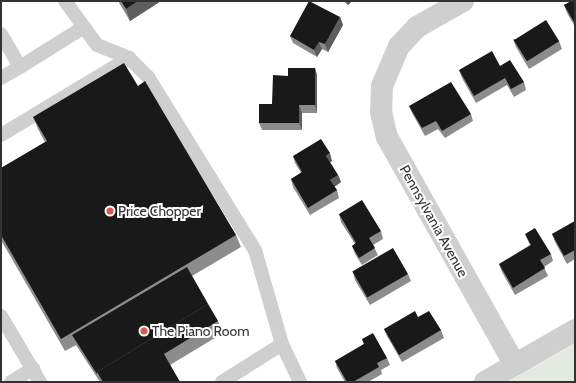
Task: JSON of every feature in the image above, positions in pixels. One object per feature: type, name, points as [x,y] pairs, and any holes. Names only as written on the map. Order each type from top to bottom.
[{"type":"street","name":"Pennsylvania Avenue","points":[[463,1],[417,27],[399,46],[382,86],[381,112],[387,137],[515,365]]},
{"type":"street","points":[[485,382],[575,330]]},
{"type":"lane","points":[[65,1],[97,45],[128,58],[148,77],[255,250],[282,344],[300,382]]},
{"type":"lane","points":[[1,78],[84,26]]},
{"type":"lane","points":[[1,34],[20,67]]},
{"type":"lane","points":[[1,135],[128,58]]},
{"type":"lane","points":[[1,316],[40,382]]},
{"type":"lane","points":[[222,382],[282,344]]},
{"type":"lane","points":[[12,382],[32,369]]},
{"type":"shaded area","points":[[575,343],[575,382],[508,382]]},
{"type":"building","points":[[121,1],[138,1],[126,9]]},
{"type":"building","points":[[309,1],[340,17],[325,44],[319,42],[314,50],[290,36]]},
{"type":"building","points":[[571,1],[575,1],[575,24],[564,5]]},
{"type":"building","points":[[546,20],[559,41],[527,61],[514,40]]},
{"type":"building","points":[[492,51],[500,66],[510,60],[524,82],[511,89],[505,78],[474,96],[459,70]]},
{"type":"building","name":"Price Chopper","points":[[124,63],[138,86],[145,81],[236,235],[61,339],[1,235],[1,168],[47,141],[33,117]]},
{"type":"building","points":[[288,68],[315,68],[315,105],[299,105],[299,123],[259,123],[259,104],[272,104],[273,75],[288,76]]},
{"type":"building","points":[[451,82],[471,114],[442,131],[436,121],[422,128],[409,106]]},
{"type":"building","points":[[321,139],[330,153],[326,156],[338,175],[330,180],[337,190],[308,208],[291,179],[302,172],[293,156]]},
{"type":"building","points":[[362,200],[381,231],[369,238],[375,248],[359,258],[352,246],[356,243],[339,214]]},
{"type":"building","points":[[575,221],[575,250],[564,256],[552,234]]},
{"type":"building","points":[[535,228],[551,254],[540,260],[545,268],[513,288],[499,264],[531,245],[525,234]]},
{"type":"building","points":[[393,248],[408,274],[367,297],[352,272]]},
{"type":"building","name":"The Piano Room","points":[[187,267],[208,304],[97,372],[97,374],[72,335]]},
{"type":"building","points":[[208,304],[218,321],[164,354],[180,382],[103,382],[97,372]]},
{"type":"building","points":[[415,311],[418,317],[429,311],[441,330],[399,355],[384,329]]},
{"type":"building","points":[[373,333],[387,358],[377,363],[379,367],[353,382],[347,382],[335,361],[364,344],[362,339]]},
{"type":"place","name":"Price Chopper","points":[[110,211]]},
{"type":"place","name":"The Piano Room","points":[[144,331]]}]
